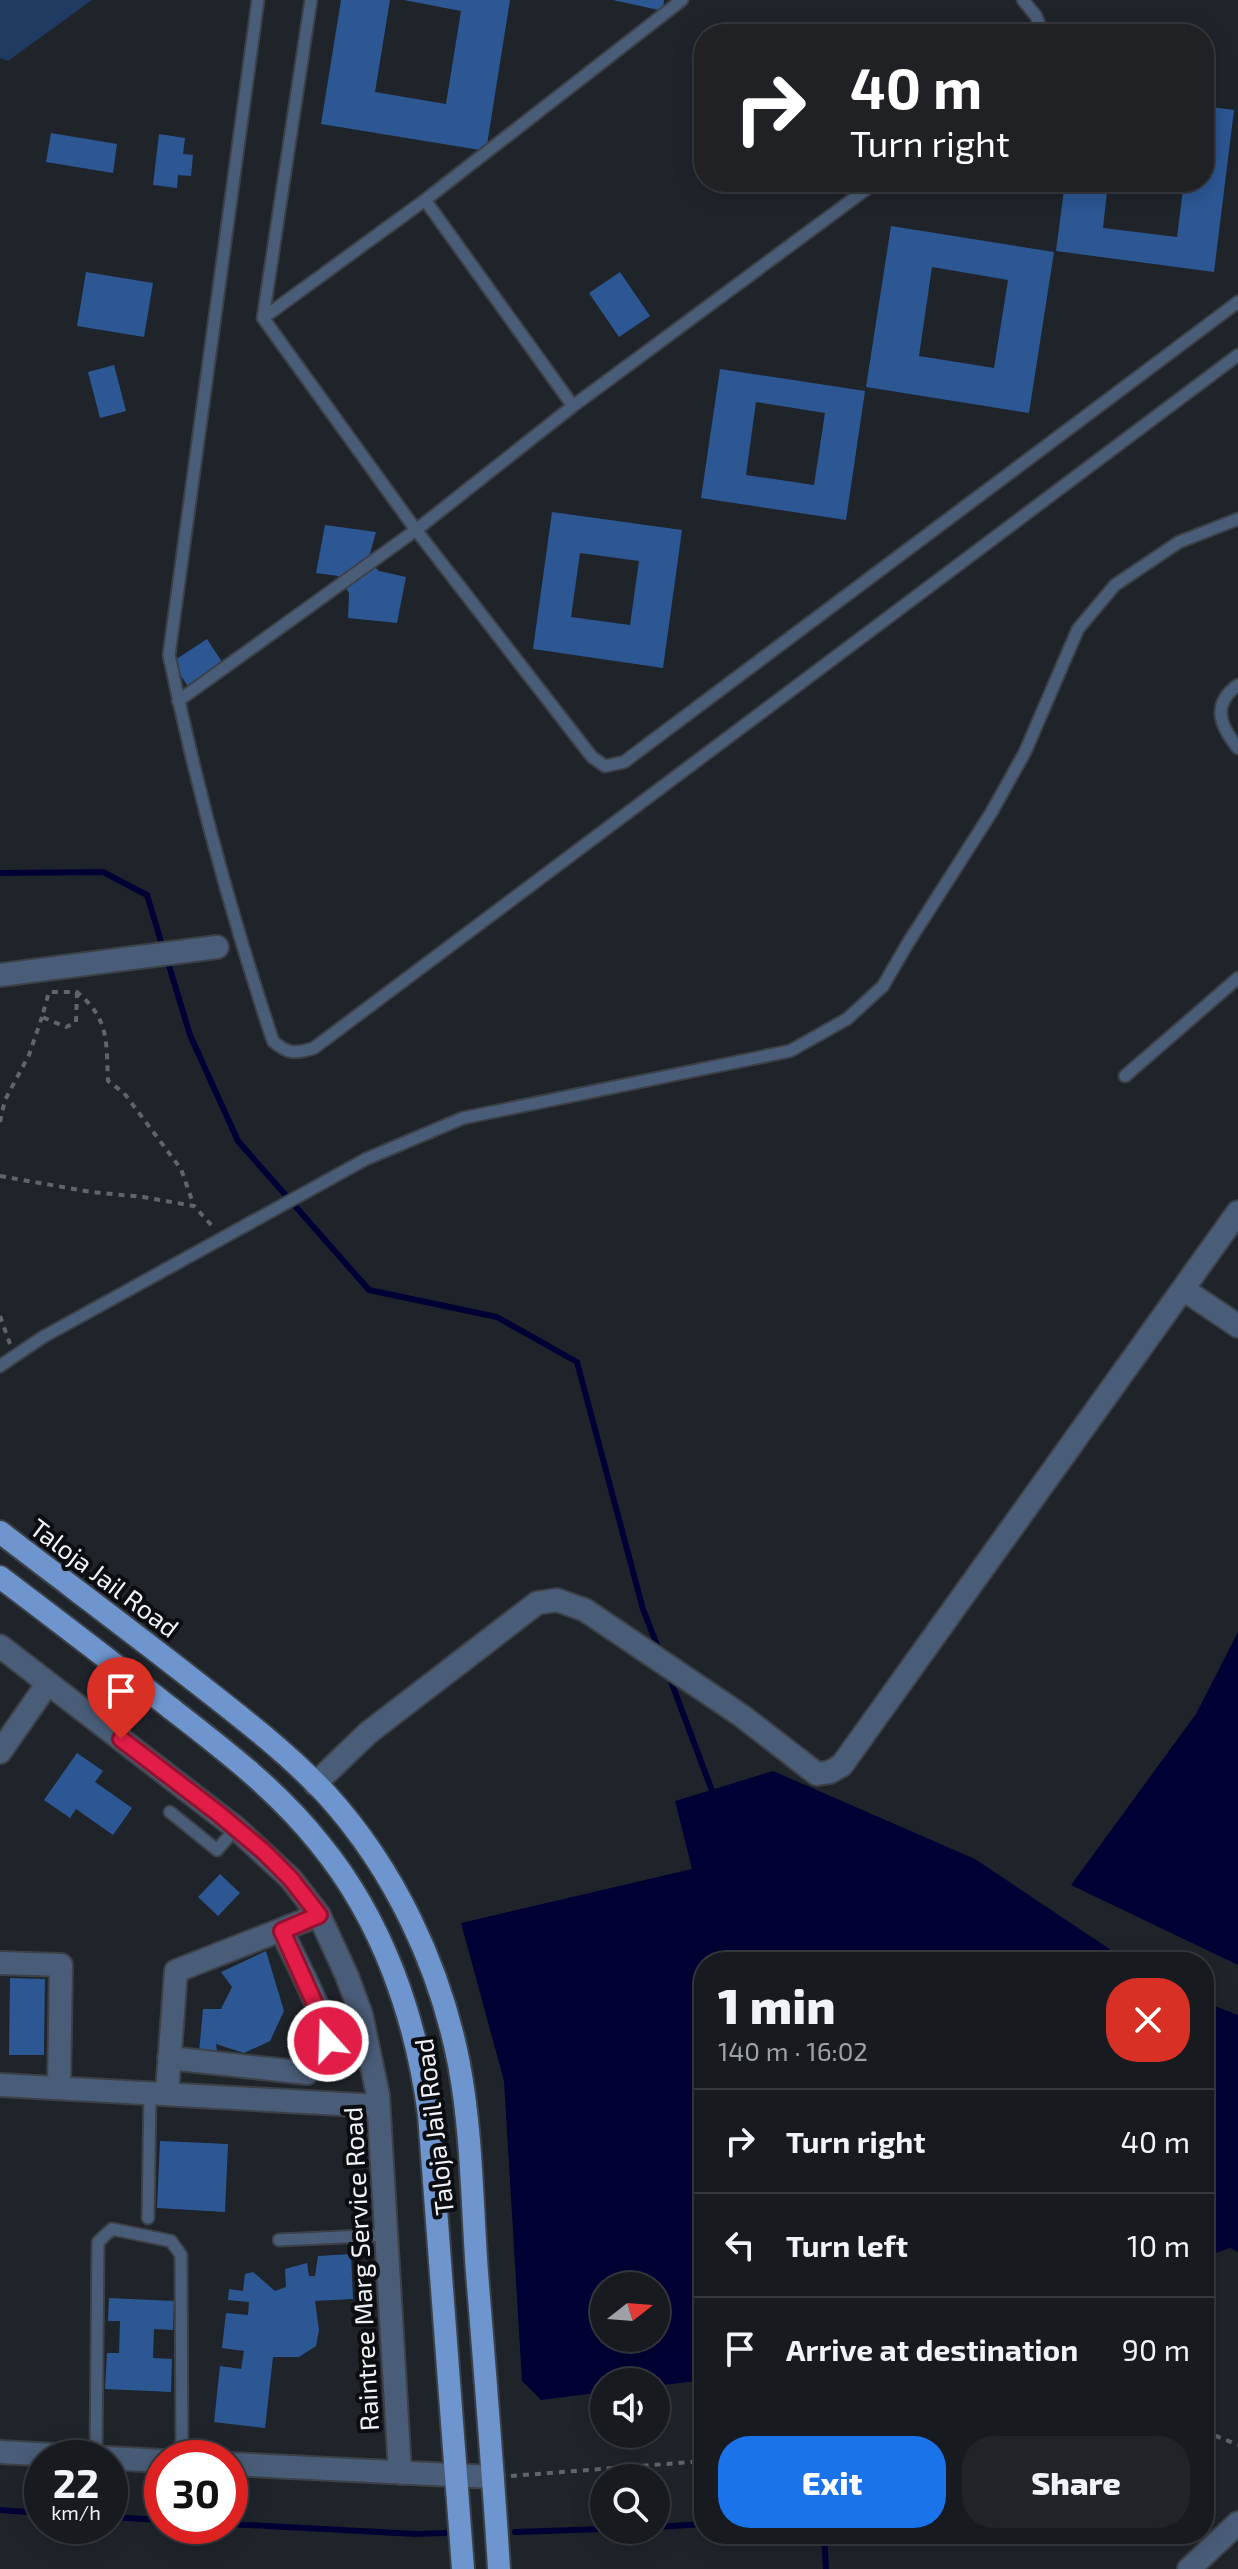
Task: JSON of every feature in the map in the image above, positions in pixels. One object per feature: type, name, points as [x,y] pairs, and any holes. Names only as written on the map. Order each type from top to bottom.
[{"type":"main road","name":"Taloja Jail Road","points":[[0,1532],[260,1732],[315,1784],[351,1824],[373,1855],[409,1918],[435,1979],[459,2065],[470,2154],[499,2569]]},
{"type":"main road","name":"Taloja Jail Road","points":[[0,1577],[237,1760],[278,1797],[323,1846],[377,1934],[401,1991],[423,2071],[434,2157],[463,2569]]},
{"type":"street","points":[[0,975],[217,947]]},
{"type":"street","points":[[315,1784],[368,1733],[537,1603],[557,1600],[585,1610],[742,1716],[817,1774],[830,1772],[842,1765],[1238,1212]]},
{"type":"street","points":[[1183,1289],[1238,1326]]},
{"type":"street","name":"Raintree Marg Service Road","points":[[0,1646],[236,1828],[291,1879],[319,1915],[361,2014],[371,2057],[378,2106],[400,2473]]},
{"type":"street","points":[[0,1752],[48,1683]]},
{"type":"street","points":[[159,2093],[169,2058],[176,1971],[319,1915]]},
{"type":"street","points":[[169,2058],[307,2073],[321,2060],[328,2041],[324,2024],[282,1931]]},
{"type":"street","points":[[0,1963],[61,1965],[59,2081]]},
{"type":"street","points":[[0,2072],[159,2093],[378,2106]]},
{"type":"street","points":[[0,2085],[59,2081]]},
{"type":"street","points":[[0,2452],[24,2453]]},
{"type":"street","points":[[248,2465],[493,2477]]},
{"type":"street","points":[[1189,2569],[1234,2535]]},
{"type":"lane","points":[[258,0],[169,655],[241,944],[273,1041],[284,1051],[298,1053],[314,1048],[1238,355]]},
{"type":"lane","points":[[311,0],[263,318],[416,530],[592,757],[605,766],[617,765],[1238,302]]},
{"type":"lane","points":[[263,318],[425,200],[682,0]]},
{"type":"lane","points":[[1023,0],[1039,24]]},
{"type":"lane","points":[[178,701],[416,530],[573,406],[862,192]]},
{"type":"lane","points":[[425,200],[573,406]]},
{"type":"lane","points":[[0,1366],[43,1337],[366,1159],[463,1118],[790,1051],[847,1019],[883,986],[991,813],[1025,752],[1078,629],[1115,585],[1179,542],[1238,519]]},
{"type":"lane","points":[[1238,685],[1229,691],[1220,708],[1222,726],[1238,748]]},
{"type":"lane","points":[[217,947],[241,944]]},
{"type":"lane","points":[[1125,1076],[1238,978]]},
{"type":"lane","points":[[170,1812],[217,1850],[236,1828]]},
{"type":"lane","points":[[148,2218],[159,2093]]},
{"type":"lane","points":[[96,2440],[98,2242],[112,2229],[171,2241],[181,2255],[182,2440]]},
{"type":"lane","points":[[279,2240],[386,2235]]},
{"type":"path","points":[[0,1122],[5,1100],[29,1055],[49,992],[77,992],[94,1006],[106,1032],[108,1081],[124,1093],[181,1169],[194,1206],[223,1238]]},
{"type":"path","points":[[42,1017],[66,1027],[76,1022],[77,992]]},
{"type":"path","points":[[0,1176],[194,1206]]},
{"type":"path","points":[[0,1316],[15,1356]]},
{"type":"path","points":[[1214,2435],[1238,2445]]},
{"type":"path","points":[[493,2477],[694,2462]]},
{"type":"shaded area","points":[[0,0],[92,0],[8,61],[0,58]]},
{"type":"shaded area","points":[[1238,1632],[1238,1965],[1071,1885],[1196,1714]]},
{"type":"shaded area","points":[[773,1771],[975,1859],[1114,1952],[694,1952],[694,2381],[670,2384],[670,2368],[590,2368],[590,2394],[541,2400],[522,2381],[504,2081],[461,1923],[692,1869],[675,1801]]},
{"type":"shaded area","points":[[1214,2006],[1238,2015],[1238,2252],[1230,2248],[1214,2254]]},
{"type":"building","points":[[341,0],[390,0],[375,92],[446,104],[461,11],[404,0],[510,0],[486,151],[321,124]]},
{"type":"building","points":[[613,0],[664,0],[663,11]]},
{"type":"building","points":[[1214,107],[1234,110],[1214,272],[1056,251],[1064,192],[1107,192],[1103,228],[1177,237],[1183,192],[1214,192]]},
{"type":"building","points":[[51,133],[117,144],[113,173],[46,162]]},
{"type":"building","points":[[159,134],[185,138],[183,154],[193,155],[191,176],[178,175],[177,188],[153,185]]},
{"type":"building","points":[[891,226],[1054,252],[1029,413],[866,387]],"holes":[[[932,267],[1008,280],[994,368],[919,356]]]},
{"type":"building","points":[[86,272],[153,283],[144,337],[77,326]]},
{"type":"building","points":[[620,272],[650,316],[619,337],[589,293]]},
{"type":"building","points":[[114,365],[126,411],[100,418],[88,372]]},
{"type":"building","points":[[720,369],[865,391],[846,520],[701,498]],"holes":[[[756,402],[825,413],[814,485],[746,475]]]},
{"type":"building","points":[[552,512],[682,530],[663,668],[533,649]],"holes":[[[580,553],[639,561],[630,625],[571,617]]]},
{"type":"building","points":[[325,525],[376,532],[369,557],[372,564],[379,571],[406,577],[397,623],[348,618],[349,593],[338,576],[316,573]]},
{"type":"building","points":[[207,639],[224,665],[189,688],[172,662]]},
{"type":"building","points":[[77,1753],[103,1771],[95,1782],[132,1808],[113,1835],[76,1809],[70,1818],[44,1800]]},
{"type":"building","points":[[220,1874],[240,1893],[218,1916],[198,1897]]},
{"type":"building","points":[[266,1951],[284,2011],[270,2041],[244,2053],[216,2044],[217,2051],[199,2052],[203,2009],[221,2009],[232,1987],[221,1972]]},
{"type":"building","points":[[10,1978],[45,1979],[44,2055],[9,2055]]},
{"type":"building","points":[[160,2141],[228,2144],[225,2212],[157,2208]]},
{"type":"building","points":[[351,2254],[353,2299],[315,2301],[319,2330],[316,2346],[299,2357],[273,2357],[265,2428],[214,2422],[220,2366],[241,2369],[244,2351],[222,2348],[226,2313],[248,2315],[249,2302],[228,2300],[229,2289],[243,2291],[245,2274],[253,2272],[275,2291],[286,2287],[285,2269],[307,2263],[309,2276],[315,2276],[318,2256]]},
{"type":"building","points":[[109,2298],[174,2301],[173,2330],[154,2329],[153,2358],[172,2359],[171,2392],[105,2389],[107,2353],[119,2353],[120,2321],[108,2321]]},
{"type":"waterway","points":[[0,873],[103,872],[147,895],[163,948]]},
{"type":"waterway","points":[[167,959],[190,1035],[238,1141],[369,1290],[497,1317],[577,1362],[643,1609],[659,1650]]},
{"type":"waterway","points":[[669,1676],[714,1796]]},
{"type":"waterway","points":[[0,2510],[24,2512]]},
{"type":"waterway","points":[[128,2518],[144,2519]]},
{"type":"waterway","points":[[248,2525],[445,2533]]},
{"type":"waterway","points":[[670,2526],[694,2525]]},
{"type":"waterway","points":[[515,2532],[590,2529]]},
{"type":"waterway","points":[[825,2544],[826,2569]]},
{"type":"route","points":[[121,1739],[263,1851],[291,1879],[319,1915],[282,1931],[324,2024],[328,2041]]}]
